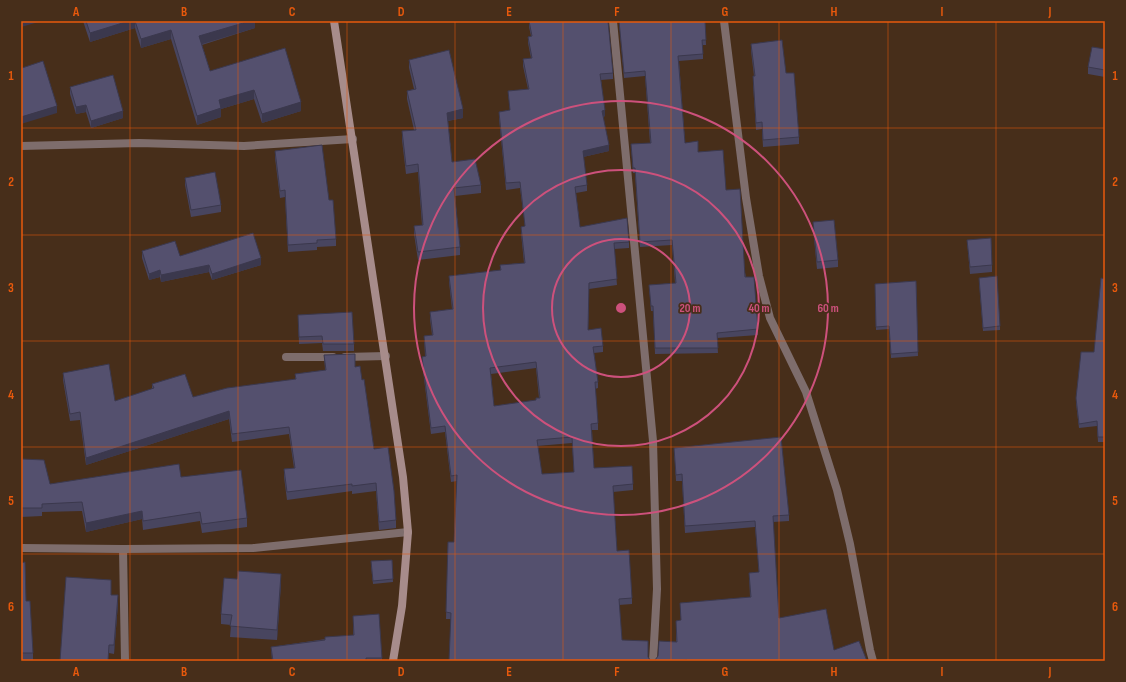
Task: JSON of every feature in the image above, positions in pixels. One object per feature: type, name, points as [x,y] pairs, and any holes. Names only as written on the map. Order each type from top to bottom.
[{"type":"main road","points":[[334,21],[404,477],[408,532],[402,606],[392,661]]},
{"type":"street","points":[[613,21],[653,441],[657,589],[653,661]]},
{"type":"street","points":[[724,21],[746,198],[759,276],[770,318],[806,392],[836,490],[850,544],[873,661]]},
{"type":"street","points":[[21,146],[139,143],[244,146],[353,139]]},
{"type":"street","points":[[286,357],[386,356]]},
{"type":"street","points":[[21,548],[253,548],[408,532]]},
{"type":"street","points":[[123,549],[125,661]]},
{"type":"building","points":[[86,21],[129,21],[90,33]]},
{"type":"building","points":[[135,21],[250,21],[199,36],[210,71],[285,48],[301,102],[262,114],[254,90],[219,100],[221,108],[197,116],[171,30],[141,39]]},
{"type":"building","points":[[529,21],[608,21],[613,73],[600,74],[605,110],[602,111],[609,145],[583,151],[587,185],[575,187],[580,227],[627,218],[629,242],[614,243],[617,279],[589,283],[588,330],[601,328],[603,346],[593,347],[598,382],[595,382],[598,423],[591,424],[594,468],[632,466],[633,484],[613,486],[617,551],[629,550],[632,598],[619,599],[622,640],[648,641],[648,657],[650,660],[655,660],[658,656],[659,641],[677,642],[676,621],[681,620],[680,603],[751,597],[749,573],[759,572],[755,521],[685,526],[682,474],[676,475],[674,448],[781,437],[789,515],[773,516],[779,618],[826,609],[834,650],[859,641],[867,661],[449,661],[451,613],[446,612],[448,542],[454,542],[457,475],[451,476],[445,426],[431,428],[422,357],[426,356],[424,336],[433,335],[430,312],[453,309],[449,276],[501,270],[500,265],[525,263],[521,227],[525,226],[520,182],[506,183],[499,112],[510,110],[508,91],[529,89],[523,59],[532,58],[528,37],[532,36]],"holes":[[[536,362],[540,398],[536,398],[536,400],[494,406],[490,368]],[[572,437],[574,472],[542,474],[537,440]]]},
{"type":"building","points":[[619,21],[705,21],[706,40],[702,40],[703,54],[678,56],[685,143],[698,141],[698,152],[723,150],[726,190],[740,189],[745,277],[754,277],[758,329],[717,333],[718,348],[655,348],[653,306],[651,306],[649,285],[676,283],[672,240],[640,242],[635,168],[633,168],[631,144],[651,143],[645,71],[624,73]]},
{"type":"building","points":[[782,40],[786,73],[794,73],[799,137],[763,140],[762,122],[756,123],[753,76],[755,76],[751,44]]},
{"type":"building","points":[[1092,47],[1105,49],[1105,70],[1088,67]]},
{"type":"building","points":[[449,50],[463,109],[447,113],[452,162],[475,159],[481,185],[454,188],[460,247],[418,252],[414,226],[423,225],[418,164],[406,166],[402,131],[416,130],[407,91],[416,89],[409,60]]},
{"type":"building","points":[[43,61],[57,106],[21,117],[21,63],[22,68]]},
{"type":"building","points":[[113,75],[123,111],[91,121],[86,105],[76,107],[70,87]]},
{"type":"building","points":[[322,145],[329,200],[333,200],[336,239],[317,240],[317,243],[288,245],[285,190],[280,191],[275,151]]},
{"type":"building","points":[[215,172],[221,205],[191,210],[185,178]]},
{"type":"building","points":[[834,220],[838,260],[817,262],[813,222]]},
{"type":"building","points":[[253,233],[261,258],[212,274],[209,265],[161,275],[160,270],[149,274],[142,251],[175,241],[180,256]]},
{"type":"building","points":[[991,238],[992,265],[970,267],[967,240]]},
{"type":"building","points":[[997,276],[1000,326],[983,328],[979,278]]},
{"type":"building","points":[[1101,278],[1105,279],[1105,437],[1098,437],[1097,421],[1079,424],[1076,398],[1081,352],[1094,352]]},
{"type":"building","points":[[916,281],[918,352],[891,354],[889,326],[876,327],[875,284]]},
{"type":"building","points":[[352,312],[354,344],[323,344],[322,336],[299,337],[298,315]]},
{"type":"building","points":[[355,354],[355,367],[360,366],[362,380],[364,379],[374,449],[388,447],[396,520],[379,522],[376,483],[352,486],[352,484],[287,492],[284,469],[295,468],[289,427],[232,434],[229,411],[86,458],[80,412],[70,414],[63,373],[109,364],[115,401],[154,388],[152,384],[185,374],[193,397],[227,388],[296,379],[295,374],[326,370],[324,355]]},
{"type":"building","points":[[21,383],[22,459],[44,460],[50,484],[179,464],[181,477],[241,470],[247,518],[202,524],[200,512],[143,521],[142,511],[86,523],[82,502],[42,504],[42,508],[21,508]]},
{"type":"building","points":[[392,560],[393,579],[373,581],[371,561]]},
{"type":"building","points":[[25,562],[26,601],[30,601],[33,653],[21,653],[21,563]]},
{"type":"building","points":[[238,571],[281,574],[277,630],[230,626],[232,615],[221,614],[224,578],[237,579]]},
{"type":"building","points":[[66,577],[111,580],[111,595],[118,595],[114,645],[109,645],[108,661],[60,661]]},
{"type":"building","points":[[379,614],[382,658],[366,658],[366,661],[273,661],[271,647],[325,640],[325,637],[354,635],[353,616]]}]
